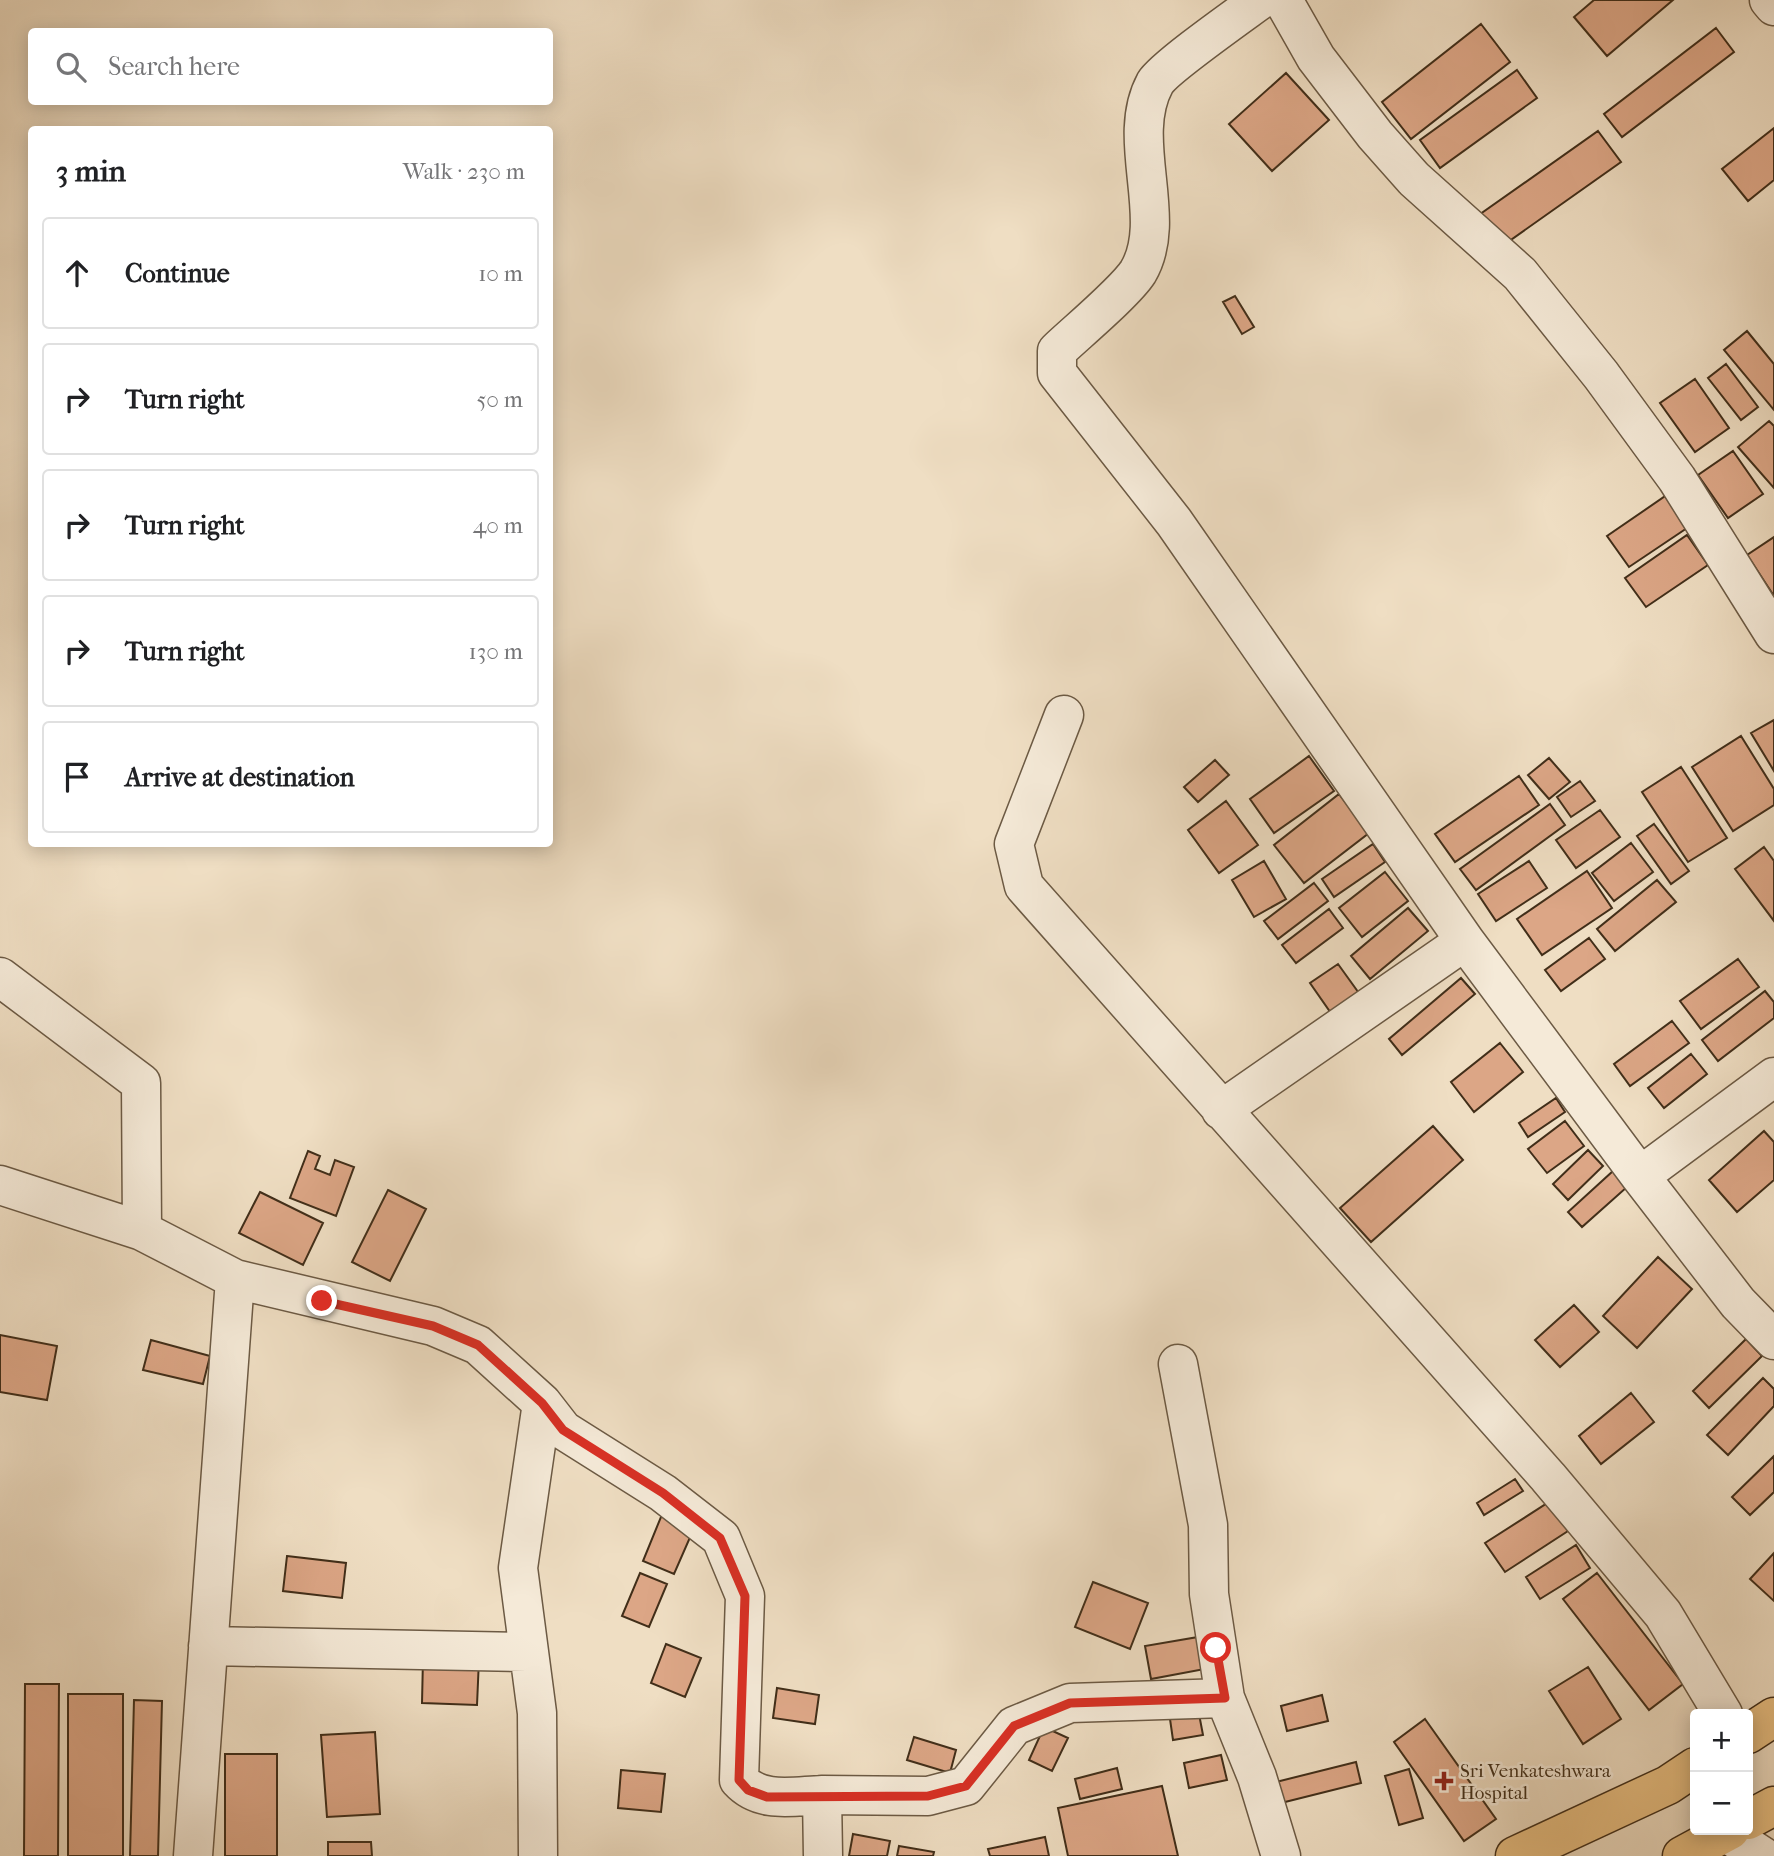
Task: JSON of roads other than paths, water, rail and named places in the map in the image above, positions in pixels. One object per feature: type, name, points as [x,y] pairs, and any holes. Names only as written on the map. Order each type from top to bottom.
[{"type":"main road","points":[[1753,1731],[1774,1717]]},
{"type":"main road","points":[[1515,1856],[1668,1785],[1690,1770]]},
{"type":"main road","points":[[1753,1817],[1774,1806]]},
{"type":"main road","points":[[1682,1856],[1720,1835]]},
{"type":"street","points":[[1259,0],[1155,82],[1146,118],[1145,177],[1151,233],[1144,257],[1137,274],[1057,351],[1058,373],[1174,522],[1465,942],[1738,1303],[1774,1340]]},
{"type":"street","points":[[1283,0],[1316,58],[1375,135],[1414,179],[1520,274],[1601,375],[1677,480],[1774,634]]},
{"type":"street","points":[[1769,0],[1774,6]]},
{"type":"street","points":[[1065,715],[1014,844],[1024,886],[1548,1477],[1663,1614],[1720,1709]]},
{"type":"street","points":[[1221,1110],[1465,942]]},
{"type":"street","points":[[0,977],[141,1083],[142,1231]]},
{"type":"street","points":[[1640,1176],[1774,1077]]},
{"type":"street","points":[[0,1185],[142,1231],[235,1279],[433,1326],[478,1345],[542,1403],[563,1430],[663,1493],[720,1538],[745,1596],[739,1780],[748,1790],[767,1797],[928,1796],[966,1786],[1014,1726],[1070,1703],[1225,1698]]},
{"type":"street","points":[[193,1856],[235,1279]]},
{"type":"street","points":[[1178,1364],[1208,1525],[1209,1594],[1225,1698],[1257,1777],[1281,1856]]},
{"type":"street","points":[[538,1856],[537,1713],[518,1568],[542,1403]]},
{"type":"street","points":[[208,1647],[527,1652]]},
{"type":"street","points":[[822,1795],[823,1856]]},
{"type":"street","points":[[1742,1835],[1762,1856]]},
{"type":"place","name":"Sri Venkateshwara Hospital","points":[[1444,1781]]}]
